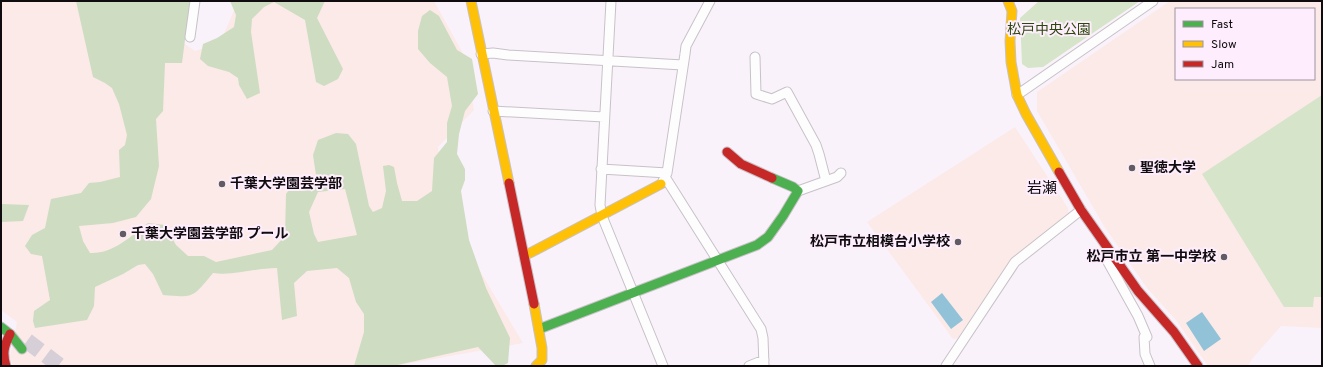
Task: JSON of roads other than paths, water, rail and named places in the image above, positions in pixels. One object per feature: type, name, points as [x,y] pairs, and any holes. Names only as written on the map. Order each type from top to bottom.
[{"type":"main road","points":[[471,1],[539,329],[542,348],[541,364]]},
{"type":"main road","points":[[1008,1],[1012,11],[1010,62],[1018,95],[1031,124],[1082,210],[1113,255],[1138,291],[1174,332],[1198,366]]},
{"type":"main road","points":[[539,329],[718,261],[757,245],[768,237],[784,216],[798,191],[741,164],[727,152]]},
{"type":"main road","points":[[524,254],[530,253],[602,216],[664,178]]},
{"type":"main road","points":[[1,327],[25,345]]},
{"type":"main road","points":[[6,366],[2,354],[10,334]]},
{"type":"street","points":[[190,37],[195,1]]},
{"type":"street","points":[[611,1],[600,205],[602,216],[663,366]]},
{"type":"street","points":[[710,1],[686,46],[664,178],[761,329],[763,338],[764,363],[749,366]]},
{"type":"street","points":[[1018,95],[1153,1]]},
{"type":"street","points":[[481,54],[494,53],[683,65]]},
{"type":"street","points":[[754,57],[756,94],[772,99],[787,92],[816,145],[826,181]]},
{"type":"street","points":[[493,111],[604,117]]},
{"type":"street","points":[[601,169],[664,178]]},
{"type":"street","points":[[798,191],[837,177],[841,173]]},
{"type":"street","points":[[946,366],[1016,262],[1082,210]]},
{"type":"street","points":[[1113,255],[1108,259],[1108,262],[1138,316],[1145,337],[1145,354],[1150,366]]},
{"type":"water","points":[[942,293],[963,320],[951,329],[931,302]]},
{"type":"water","points":[[1202,312],[1221,339],[1204,351],[1186,323]]},
{"type":"tunnel","points":[[27,341],[60,366]]},
{"type":"place","name":"聖徳大学","points":[[1132,168]]},
{"type":"place","name":"千葉大学園芸学部","points":[[222,184]]},
{"type":"place","name":"千葉大学園芸学部 プール","points":[[123,234]]},
{"type":"place","name":"松戸市立相模台小学校","points":[[958,242]]},
{"type":"place","name":"松戸市立 第一中学校","points":[[1224,257]]},
{"type":"district","name":"岩瀬","points":[[1042,189]]},
{"type":"park label","name":"松戸中央公園","points":[[1049,30]]}]
